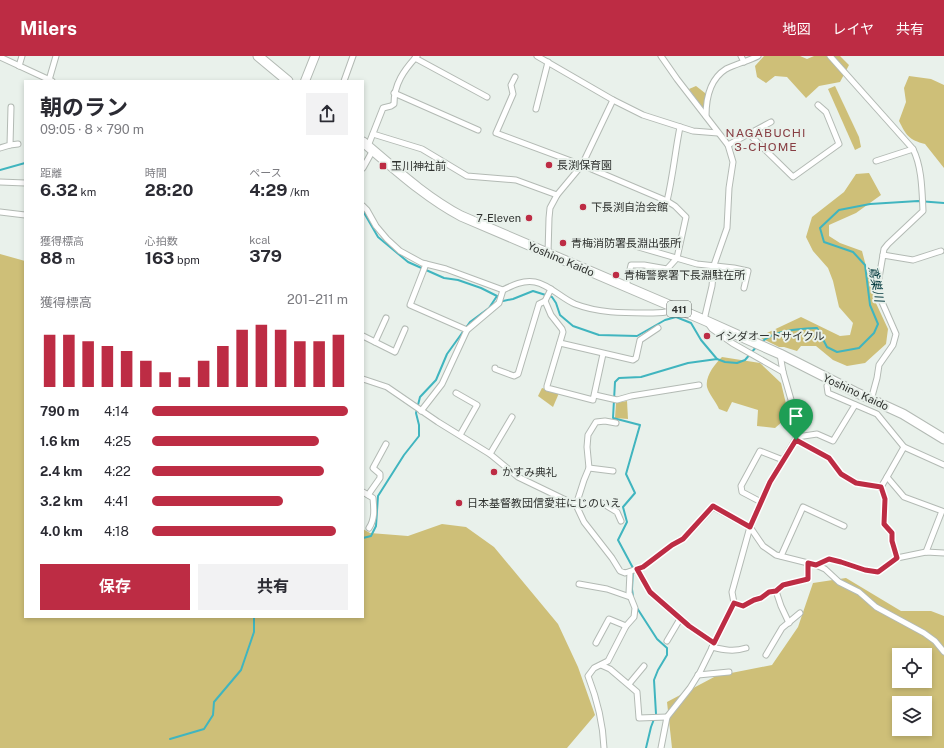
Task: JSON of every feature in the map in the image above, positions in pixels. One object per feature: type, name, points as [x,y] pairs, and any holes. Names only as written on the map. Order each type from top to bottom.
[{"type":"highway","points":[[258,56],[287,80]]},
{"type":"highway","name":"Yoshino Kaido","points":[[368,146],[444,207],[473,221],[780,354],[828,379],[908,417],[944,439]]},
{"type":"main road","points":[[305,80],[315,56]]},
{"type":"street","points":[[19,66],[22,56]]},
{"type":"street","points":[[0,57],[43,79],[50,80],[56,56]]},
{"type":"street","points":[[344,80],[353,56]]},
{"type":"street","points":[[537,56],[613,100],[643,115],[694,131],[718,132]]},
{"type":"street","points":[[661,56],[728,145],[733,162],[729,188],[727,228],[714,265],[712,286],[705,321],[712,329],[783,372]]},
{"type":"street","points":[[741,56],[744,62]]},
{"type":"street","points":[[706,116],[708,93],[720,74],[727,69],[758,56]]},
{"type":"street","points":[[830,56],[913,149],[917,160],[923,197],[923,211],[884,249],[878,284],[878,293],[896,334],[893,345],[879,365],[871,400]]},
{"type":"street","points":[[364,164],[368,146],[383,108],[394,104],[394,93],[404,70],[416,57],[487,97]]},
{"type":"street","points":[[536,109],[548,62]]},
{"type":"street","points":[[515,77],[511,85],[513,94],[496,133],[582,165],[667,201],[675,206],[686,217],[677,258],[667,269],[631,265],[626,287]]},
{"type":"street","points":[[394,93],[478,130]]},
{"type":"street","points":[[548,253],[550,208],[557,195],[582,165],[613,100]]},
{"type":"street","points":[[749,134],[793,177],[840,144],[826,112],[818,104]]},
{"type":"street","points":[[10,145],[11,107]]},
{"type":"street","points":[[4,114],[10,114]]},
{"type":"street","points":[[728,145],[771,122]]},
{"type":"street","points":[[667,201],[680,127]]},
{"type":"street","points":[[373,134],[422,149],[467,176],[516,180],[557,195]]},
{"type":"street","points":[[0,148],[18,144]]},
{"type":"street","points":[[876,161],[913,149]]},
{"type":"street","points":[[0,182],[24,183]]},
{"type":"street","points":[[364,207],[370,214],[376,226],[400,251],[426,265],[446,269],[502,291],[522,282],[535,282],[574,304],[589,309],[627,313],[667,312],[674,307]]},
{"type":"street","points":[[0,212],[24,215]]},
{"type":"street","points":[[635,246],[696,264],[714,265],[748,271],[744,288]]},
{"type":"street","points":[[883,255],[913,260],[941,251]]},
{"type":"street","points":[[426,265],[410,305],[465,329]]},
{"type":"street","points":[[421,411],[442,384],[465,329],[494,308],[499,302],[502,291]]},
{"type":"street","points":[[495,368],[495,370],[514,376],[518,374],[539,304],[545,300],[551,291]]},
{"type":"street","points":[[545,300],[554,319],[563,332],[547,388],[594,400],[603,354]]},
{"type":"street","points":[[375,342],[386,318]]},
{"type":"street","points":[[560,343],[633,360],[636,358],[640,340],[658,328]]},
{"type":"street","points":[[364,336],[395,352],[405,329]]},
{"type":"street","points":[[661,748],[667,717],[698,675],[734,603],[732,592],[750,527],[770,482],[796,438],[798,424],[783,372],[780,354]]},
{"type":"street","points":[[364,379],[387,387],[421,411],[490,454],[518,477],[576,505],[602,503],[617,512],[621,521]]},
{"type":"street","points":[[828,379],[828,393],[877,414],[904,447],[944,465]]},
{"type":"street","points":[[595,395],[614,400],[699,385]]},
{"type":"street","points":[[456,392],[477,405],[460,435]]},
{"type":"street","points":[[796,438],[818,434],[833,441],[855,405]]},
{"type":"street","points":[[490,454],[512,417]]},
{"type":"street","points":[[616,423],[605,421],[596,422],[588,435],[587,447],[589,468],[576,505],[584,522],[612,558],[620,571],[624,573],[630,572],[643,567],[672,545],[683,539],[713,506],[750,527],[763,546],[768,550],[781,556],[816,565],[825,570],[840,582],[859,592],[876,607],[924,633],[935,641],[944,652]]},
{"type":"street","points":[[796,438],[829,458],[841,474],[856,483],[881,487]]},
{"type":"street","points":[[369,528],[373,522],[373,498],[366,493],[380,478],[380,474],[373,468],[386,444]]},
{"type":"street","points":[[897,558],[892,541],[892,533],[884,524],[885,499],[881,487],[904,447]]},
{"type":"street","points":[[761,502],[742,492],[741,486],[760,451],[783,460]]},
{"type":"street","points":[[589,468],[613,471]]},
{"type":"street","points":[[887,477],[904,497],[942,510],[926,552]]},
{"type":"street","points":[[781,556],[803,507],[844,526]]},
{"type":"street","points":[[816,565],[829,559],[865,570],[878,572],[897,558],[926,552],[944,553]]},
{"type":"street","points":[[734,603],[743,606],[761,598],[769,592],[776,591],[783,585],[808,579],[808,563]]},
{"type":"street","points":[[637,569],[650,592],[680,619],[713,645],[730,651],[746,648]]},
{"type":"street","points":[[604,748],[603,730],[600,716],[588,676],[594,668],[608,661],[626,626],[634,616],[635,608],[629,593],[630,572]]},
{"type":"street","points":[[579,584],[607,589],[630,597]]},
{"type":"street","points":[[776,591],[789,623]]},
{"type":"street","points":[[766,655],[782,628],[800,613]]},
{"type":"street","points":[[596,644],[609,619],[626,626]]},
{"type":"street","points":[[667,641],[680,619]]},
{"type":"street","points":[[601,665],[610,669],[638,692],[639,718],[667,717]]},
{"type":"street","points":[[629,684],[644,666]]},
{"type":"street","points":[[698,675],[729,672]]},
{"type":"shaded area","points":[[764,56],[800,56],[807,59],[814,56],[840,56],[849,65],[840,82],[819,86],[806,98],[787,77],[775,76],[766,83],[757,77],[755,66]]},
{"type":"shaded area","points":[[909,76],[931,79],[944,85],[944,168],[925,144],[915,141],[909,136],[899,121],[906,102],[904,88]]},
{"type":"shaded area","points":[[696,86],[705,93],[705,108],[703,109],[689,89]]},
{"type":"shaded area","points":[[835,86],[859,137],[861,147],[855,150],[828,89]]},
{"type":"shaded area","points":[[869,173],[881,195],[856,213],[829,225],[829,236],[840,243],[862,251],[875,301],[888,329],[886,344],[865,363],[847,366],[833,360],[816,346],[801,346],[797,351],[779,347],[761,338],[767,333],[801,317],[840,336],[850,335],[853,323],[839,307],[833,281],[828,268],[813,251],[806,237],[812,217],[844,192],[856,174]]},
{"type":"shaded area","points":[[0,254],[24,261],[24,618],[364,618],[364,530],[370,533],[408,536],[442,524],[466,527],[494,547],[558,624],[578,667],[595,715],[567,748],[0,748]]},
{"type":"shaded area","points":[[722,357],[760,363],[781,383],[789,416],[775,428],[757,426],[758,410],[732,402],[727,412],[719,409],[708,390],[707,383],[711,370]]},
{"type":"shaded area","points":[[542,388],[559,393],[553,407],[538,396]]},
{"type":"shaded area","points":[[627,401],[628,419],[615,418],[616,403]]},
{"type":"shaded area","points":[[846,578],[901,611],[931,611],[944,616],[944,748],[672,748],[667,702],[716,676],[772,665],[798,627],[813,583]]},
{"type":"waterway","points":[[0,170],[24,163]]},
{"type":"waterway","name":"鳶巣川","points":[[760,343],[773,335],[780,333],[817,328],[827,347],[837,352],[859,348],[874,333],[878,324],[870,305],[865,265],[853,252],[824,242],[820,228],[839,210],[870,204],[918,201],[944,203]]},
{"type":"waterway","points":[[364,213],[378,237],[408,262],[444,278],[458,280],[481,288],[497,296],[503,301],[513,299],[533,291],[552,297],[556,303],[560,315],[573,326],[599,335],[637,336],[665,320],[676,317],[691,323],[701,340],[717,359]]},
{"type":"waterway","points":[[364,538],[371,536],[376,526],[378,496],[404,455],[419,436],[419,425],[416,413],[420,397],[436,380],[447,354],[470,322],[489,308],[497,296]]},
{"type":"waterway","points":[[633,597],[633,568],[618,540],[627,522],[623,507],[635,493],[626,474],[640,425],[613,418],[615,382],[619,378],[641,377],[688,363],[717,359],[725,362],[737,363],[745,360],[757,346]]},
{"type":"waterway","points":[[637,608],[657,639],[667,648],[667,655],[654,680],[656,714],[646,748]]},
{"type":"waterway","points":[[170,739],[204,729],[213,715],[214,702],[241,670],[254,632],[254,618]]},
{"type":"place","name":"長渕保育園","points":[[549,165]]},
{"type":"place","name":"玉川神社前","points":[[383,166]]},
{"type":"place","name":"下長渕自治会館","points":[[583,207]]},
{"type":"place","name":"7-Eleven","points":[[529,218]]},
{"type":"place","name":"青梅消防署長淵出張所","points":[[563,243]]},
{"type":"place","name":"青梅警察署下長淵駐在所","points":[[616,275]]},
{"type":"place","name":"イシダオートサイクル","points":[[707,336]]},
{"type":"place","name":"かすみ典礼","points":[[494,472]]},
{"type":"place","name":"日本基督教団信愛荘にじのいえ","points":[[459,503]]},
{"type":"district","name":"NAGABUCHI 3-CHOME","points":[[766,140]]},
{"type":"route","points":[[796,440],[829,458],[841,474],[856,483],[881,487],[885,499],[884,524],[892,533],[892,541],[897,558],[878,572],[865,570],[829,559],[816,565],[808,563],[808,579],[796,581],[789,585],[783,585],[776,591],[769,592],[761,598],[743,606],[734,603],[714,643],[689,626],[658,600],[650,592],[637,569],[643,567],[672,545],[683,539],[713,506],[750,527],[770,482],[796,440]]}]
